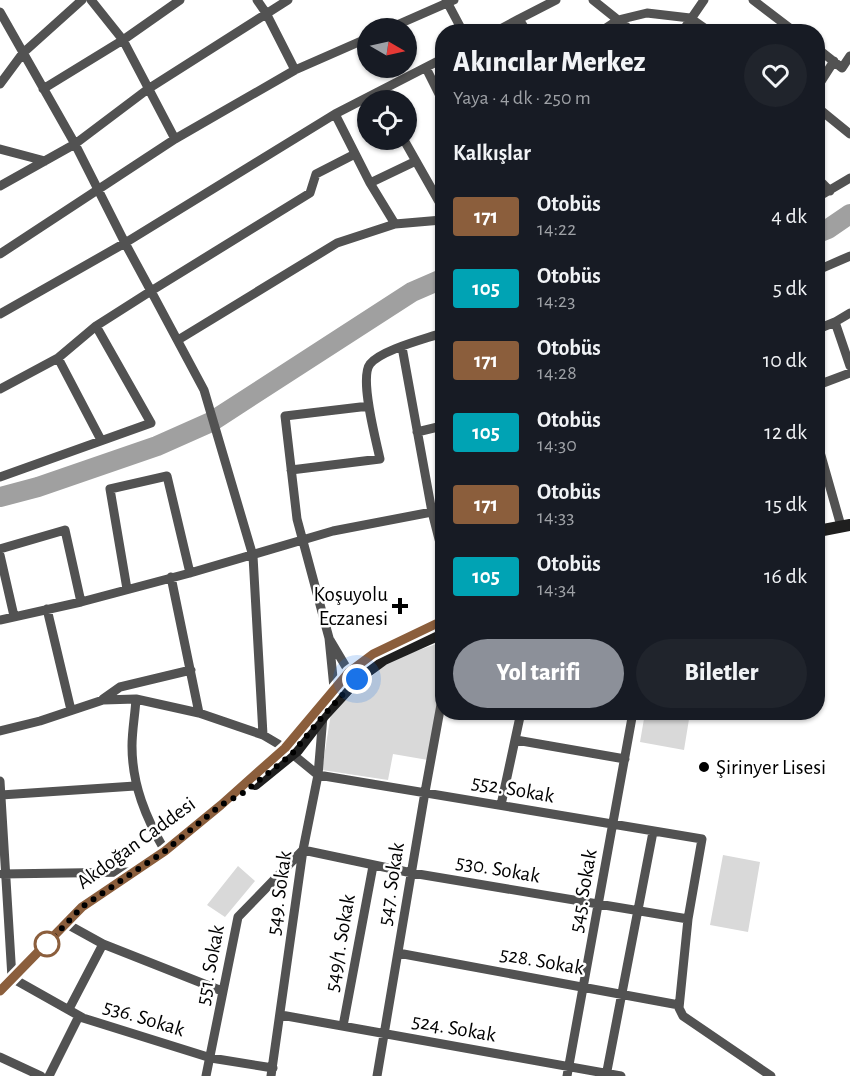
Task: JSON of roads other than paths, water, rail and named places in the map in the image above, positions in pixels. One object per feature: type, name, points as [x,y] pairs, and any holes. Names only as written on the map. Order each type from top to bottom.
[{"type":"main road","points":[[825,530],[846,526]]},
{"type":"main road","name":"Akdoğan Caddesi","points":[[288,751],[334,688],[349,672],[373,654],[435,624]]},
{"type":"main road","name":"Akdoğan Caddesi","points":[[0,991],[82,907],[165,851],[221,805],[243,793],[323,716],[357,679],[384,659],[435,636]]},
{"type":"street","points":[[0,84],[23,53],[82,0]]},
{"type":"street","points":[[91,0],[123,40],[176,139]]},
{"type":"street","points":[[44,89],[123,40],[180,0]]},
{"type":"street","points":[[257,0],[295,70]]},
{"type":"street","points":[[0,186],[75,144],[148,89],[288,0]]},
{"type":"street","points":[[510,24],[556,0]]},
{"type":"street","points":[[593,0],[623,24]]},
{"type":"street","points":[[687,24],[705,0]]},
{"type":"street","points":[[753,0],[784,24]]},
{"type":"street","points":[[412,18],[449,1],[459,24]]},
{"type":"street","points":[[0,12],[75,144],[204,390],[253,556],[263,735]]},
{"type":"street","points":[[612,24],[618,20],[647,13],[690,18],[699,24]]},
{"type":"street","points":[[519,19],[522,24]]},
{"type":"street","points":[[0,254],[176,139],[295,70],[357,43]]},
{"type":"street","points":[[825,55],[842,68]]},
{"type":"street","points":[[825,81],[842,68],[850,56]]},
{"type":"street","points":[[390,90],[435,63]]},
{"type":"street","points":[[426,68],[435,86]]},
{"type":"street","points":[[0,314],[125,243],[335,114],[357,105]]},
{"type":"street","points":[[335,114],[370,183],[395,224]]},
{"type":"street","points":[[825,114],[850,134]]},
{"type":"street","points":[[0,149],[45,161]]},
{"type":"street","points":[[410,150],[435,194]]},
{"type":"street","points":[[0,389],[58,358],[96,326],[310,193],[316,174],[355,154]]},
{"type":"street","points":[[370,183],[417,161]]},
{"type":"street","points":[[825,194],[850,178]]},
{"type":"street","points":[[825,186],[830,191]]},
{"type":"street","points":[[178,340],[337,243],[395,224],[435,221]]},
{"type":"street","points":[[825,267],[850,256]]},
{"type":"street","points":[[825,326],[850,313]]},
{"type":"street","points":[[835,322],[850,366]]},
{"type":"street","points":[[0,477],[151,423],[96,326]]},
{"type":"street","points":[[291,470],[380,459],[365,376],[368,368],[373,361],[402,347],[435,335]]},
{"type":"street","points":[[402,347],[435,524]]},
{"type":"street","points":[[58,358],[101,441]]},
{"type":"street","points":[[825,382],[850,373]]},
{"type":"street","points":[[334,688],[329,638],[297,519],[285,416],[369,406]]},
{"type":"street","points":[[417,432],[435,428]]},
{"type":"street","points":[[825,465],[846,526]]},
{"type":"street","points":[[127,589],[110,489],[167,476],[190,573]]},
{"type":"street","points":[[0,620],[81,602],[190,573],[333,531],[435,511]]},
{"type":"street","points":[[0,549],[65,530],[81,602]]},
{"type":"street","points":[[0,555],[14,616]]},
{"type":"street","points":[[171,577],[199,713]]},
{"type":"street","points":[[47,609],[71,710]]},
{"type":"street","points":[[329,638],[349,672]]},
{"type":"street","points":[[103,700],[120,687],[191,670]]},
{"type":"street","points":[[0,731],[103,700],[136,699],[199,713],[263,735],[318,775]]},
{"type":"street","points":[[136,699],[132,745],[135,786],[151,826],[165,851]]},
{"type":"street","name":"549. Sokak","points":[[272,1072],[303,850],[318,775],[323,716]]},
{"type":"street","name":"547. Sokak","points":[[377,1076],[438,720]]},
{"type":"street","points":[[501,805],[520,720]]},
{"type":"street","name":"545. Sokak","points":[[568,1072],[632,720]]},
{"type":"street","points":[[516,740],[625,759]]},
{"type":"street","name":"552. Sokak","points":[[318,775],[702,839],[688,919]]},
{"type":"street","points":[[0,780],[3,874],[12,978]]},
{"type":"street","points":[[1,795],[135,786]]},
{"type":"street","points":[[606,1075],[653,832]]},
{"type":"street","name":"530. Sokak","points":[[303,850],[372,866],[688,919]]},
{"type":"street","name":"551. Sokak","points":[[206,1076],[238,916],[303,850]]},
{"type":"street","name":"549/1. Sokak","points":[[343,1026],[372,866]]},
{"type":"street","points":[[3,874],[132,872]]},
{"type":"street","points":[[688,919],[679,1005],[683,1016],[771,1076]]},
{"type":"street","points":[[65,923],[103,944],[222,991]]},
{"type":"street","points":[[69,1009],[103,944]]},
{"type":"street","name":"528. Sokak","points":[[398,953],[679,1005]]},
{"type":"street","name":"536. Sokak","points":[[12,978],[79,1016],[211,1058],[272,1072]]},
{"type":"street","name":"524. Sokak","points":[[280,1014],[385,1033],[568,1072],[621,1076]]},
{"type":"street","points":[[49,1076],[79,1016]]},
{"type":"street","points":[[0,1057],[41,1076]]},
{"type":"waterway","points":[[825,230],[850,214]]},
{"type":"waterway","points":[[0,497],[38,487],[157,446],[211,422],[412,292],[435,282]]},
{"type":"place","name":"Koşuyolu Eczanesi","points":[[400,606]]},
{"type":"place","name":"Şirinyer Lisesi","points":[[704,767]]}]
